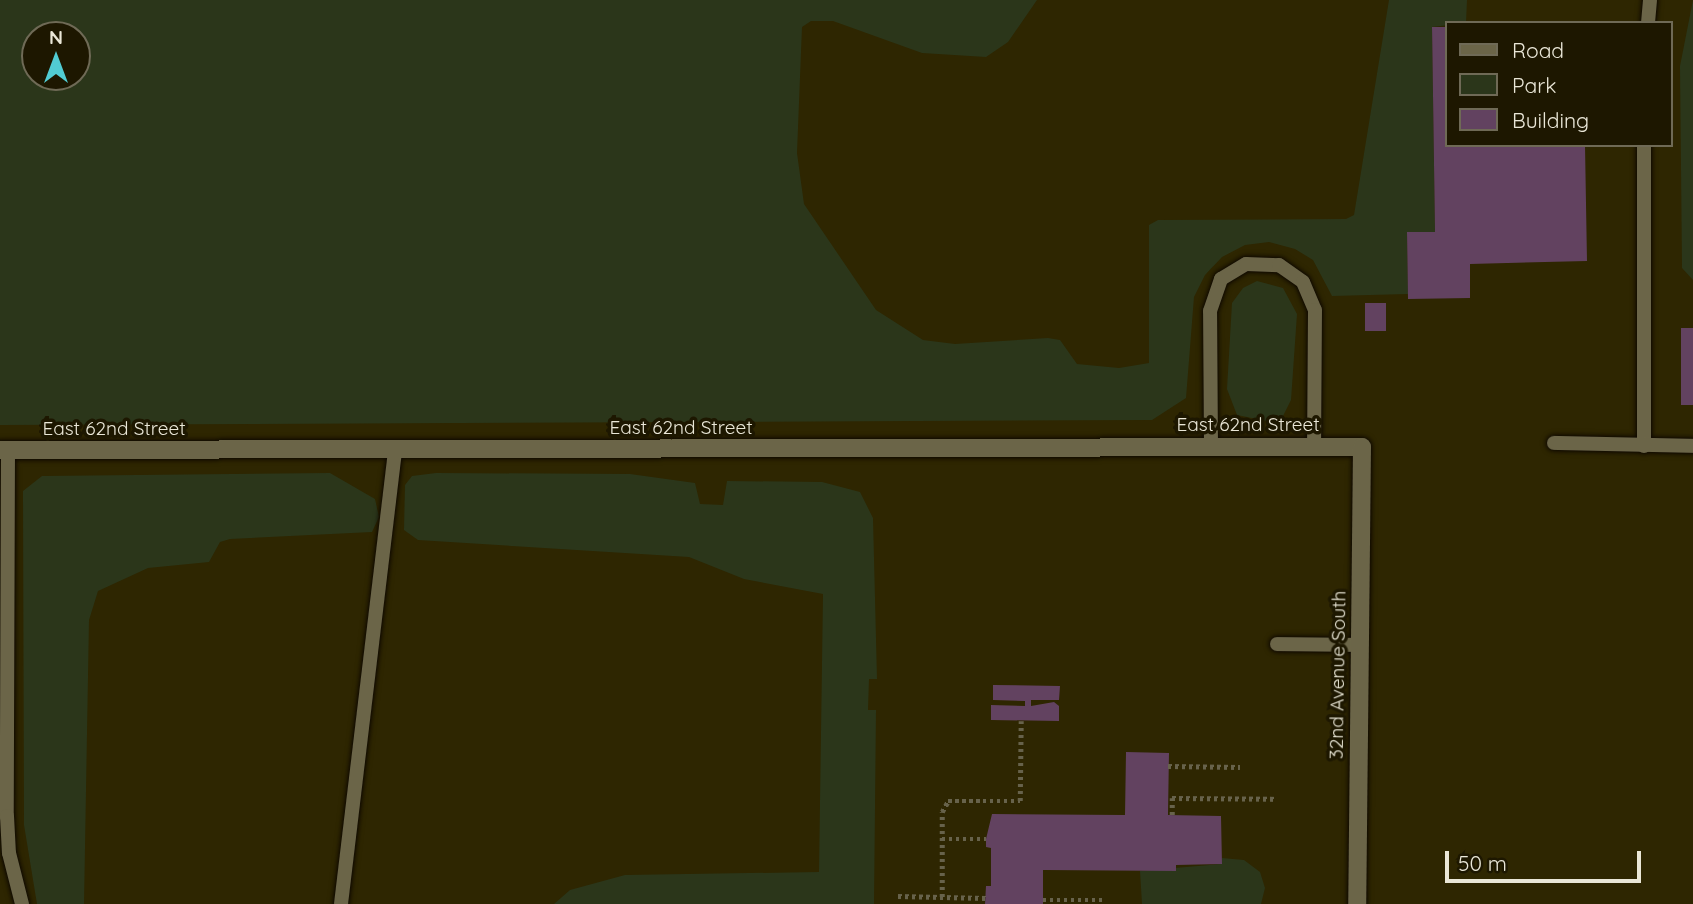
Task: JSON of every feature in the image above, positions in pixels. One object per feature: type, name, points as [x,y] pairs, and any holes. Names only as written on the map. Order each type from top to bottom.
[{"type":"street","name":"East 62nd Street","points":[[4,450],[1362,447]]},
{"type":"street","name":"32nd Avenue South","points":[[1357,904],[1362,447]]},
{"type":"lane","points":[[1648,21],[1650,0]]},
{"type":"lane","points":[[1644,147],[1644,446]]},
{"type":"lane","points":[[1211,446],[1210,311],[1221,279],[1246,264],[1279,265],[1303,282],[1315,310],[1314,446]]},
{"type":"lane","points":[[1554,443],[1693,446]]},
{"type":"lane","points":[[341,904],[395,449]]},
{"type":"lane","points":[[4,450],[4,634],[9,853],[22,904]]},
{"type":"lane","points":[[1277,644],[1360,645]]},
{"type":"path","points":[[942,897],[942,813],[948,801],[1020,801],[1021,721]]},
{"type":"path","points":[[1168,766],[1240,767]]},
{"type":"path","points":[[1172,815],[1172,798],[1277,799]]},
{"type":"path","points":[[942,839],[986,839]]},
{"type":"path","points":[[898,897],[985,898]]},
{"type":"path","points":[[1043,900],[1102,900]]},
{"type":"shaded area","points":[[0,0],[1693,0],[1693,904],[0,904]]},
{"type":"green space","points":[[0,0],[1037,0],[1008,42],[986,57],[922,53],[833,21],[811,21],[802,27],[797,153],[804,204],[876,310],[923,340],[955,344],[1048,338],[1060,340],[1077,364],[1119,368],[1149,363],[1149,225],[1158,220],[1346,219],[1354,215],[1389,0],[1467,0],[1466,21],[1444,21],[1444,26],[1432,27],[1435,232],[1407,233],[1408,294],[1332,296],[1313,260],[1295,249],[1269,242],[1245,245],[1222,257],[1205,275],[1194,297],[1186,398],[1152,420],[0,425]]},
{"type":"green space","points":[[1693,0],[1693,280],[1682,268],[1680,66]]},
{"type":"green space","points":[[1257,281],[1283,288],[1297,314],[1291,400],[1283,416],[1271,422],[1237,415],[1227,389],[1232,303],[1243,288]]},
{"type":"green space","points":[[330,473],[375,499],[379,517],[372,532],[230,539],[220,542],[209,562],[148,568],[98,591],[89,620],[84,904],[37,904],[24,825],[23,491],[42,476]]},
{"type":"green space","points":[[436,473],[630,474],[695,483],[700,504],[723,505],[727,481],[822,482],[860,492],[873,518],[877,679],[869,679],[868,710],[876,710],[874,904],[554,904],[570,890],[625,875],[819,872],[823,594],[744,579],[689,557],[418,540],[404,530],[405,485],[412,476]]},
{"type":"green space","points":[[1222,858],[1244,860],[1260,872],[1265,888],[1261,904],[1142,904],[1140,871],[1221,864]]},
{"type":"building","points":[[1432,27],[1444,27],[1444,147],[1585,147],[1587,261],[1470,264],[1470,298],[1408,299],[1407,232],[1435,232]]},
{"type":"building","points":[[1365,303],[1386,303],[1386,331],[1365,331]]},
{"type":"building","points":[[1681,328],[1693,328],[1693,405],[1681,405]]},
{"type":"building","points":[[993,685],[1060,686],[1059,700],[1031,700],[1031,706],[1054,702],[1059,706],[1059,721],[991,720],[991,705],[1025,706],[1025,701],[993,700]]},
{"type":"building","points":[[1126,752],[1169,753],[1168,815],[1221,816],[1222,864],[1176,865],[1176,871],[1043,870],[1043,904],[985,904],[986,886],[991,886],[991,848],[986,847],[986,839],[992,814],[1125,815]]}]
